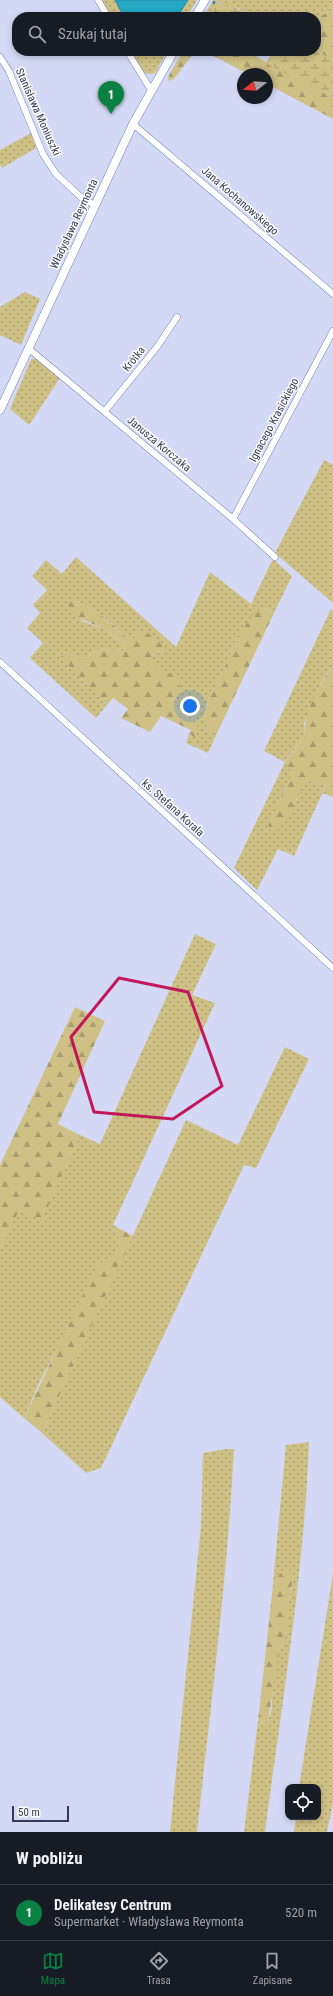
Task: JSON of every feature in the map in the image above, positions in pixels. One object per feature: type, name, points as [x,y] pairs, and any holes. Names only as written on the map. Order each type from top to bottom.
[{"type":"street","points":[[98,0],[105,12]]},
{"type":"street","points":[[198,12],[205,0]]},
{"type":"street","points":[[130,56],[151,90]]},
{"type":"street","name":"Władysława Reymonta","points":[[0,410],[133,124],[171,56]]},
{"type":"street","name":"Stanisława Moniuszki","points":[[0,57],[9,71],[43,154],[56,174],[83,199],[95,204]]},
{"type":"street","name":"Jana Kochanowskiego","points":[[133,124],[333,294]]},
{"type":"street","name":"Krótka","points":[[105,411],[157,347],[177,317]]},
{"type":"street","name":"Ignacego Krasickiego","points":[[233,519],[333,331]]},
{"type":"street","name":"Janusza Korczaka","points":[[28,348],[105,411],[275,556]]},
{"type":"street","name":"ks. Stefana Korala","points":[[0,662],[333,968]]},
{"type":"highlighted area","points":[[119,978],[188,992],[222,1086],[173,1119],[94,1112],[71,1037]]},
{"type":"green space","points":[[101,0],[115,0],[121,12],[108,12]]},
{"type":"green space","points":[[188,0],[197,0],[190,12],[180,12]]},
{"type":"green space","points":[[213,0],[215,0],[214,12],[206,12]]},
{"type":"green space","points":[[215,0],[333,0],[333,9],[321,16],[321,12],[244,12],[236,7],[225,6]]},
{"type":"green space","points":[[215,0],[224,6],[229,4],[244,12],[214,12]]},
{"type":"green space","points":[[333,9],[333,60],[321,54],[321,16]]},
{"type":"green space","points":[[321,54],[333,60],[333,98],[269,65],[267,61],[270,56],[321,56]]},
{"type":"green space","points":[[133,56],[164,56],[156,72],[152,74],[143,73]]},
{"type":"green space","points":[[180,56],[191,56],[174,79],[168,81],[169,75]]},
{"type":"green space","points":[[214,56],[255,56],[333,98],[333,119],[273,87],[273,68],[237,68]]},
{"type":"green space","points":[[31,133],[36,148],[2,168],[0,164],[0,150]]},
{"type":"green space","points":[[25,292],[40,299],[21,345],[0,335],[0,307]]},
{"type":"green space","points":[[31,359],[38,359],[60,378],[29,425],[10,409]]},
{"type":"green space","points":[[324,460],[333,465],[333,603],[275,553]]},
{"type":"green space","points":[[76,557],[176,647],[210,572],[251,604],[273,559],[292,576],[275,611],[263,608],[236,639],[229,658],[209,698],[203,721],[207,731],[218,731],[208,753],[186,743],[189,734],[192,737],[194,723],[174,705],[171,673],[158,669],[150,658],[154,652],[163,651],[136,631],[135,638],[128,639],[102,615],[80,603],[70,600],[82,621],[102,628],[125,645],[124,651],[100,650],[91,654],[87,658],[79,657],[66,652],[60,656],[107,705],[96,718],[30,658],[43,643],[27,628],[40,613],[33,605],[47,590],[32,576],[46,560],[62,574]]},
{"type":"green space","points":[[70,600],[80,603],[102,615],[128,639],[135,638],[136,631],[145,631],[163,645],[163,651],[154,652],[150,658],[157,667],[163,671],[179,676],[180,691],[173,697],[174,705],[198,726],[196,738],[189,734],[191,730],[161,716],[150,732],[121,718],[128,709],[113,698],[107,705],[60,657],[66,652],[79,657],[87,658],[96,651],[100,650],[124,651],[125,645],[114,636],[102,628],[74,614],[67,604]]},
{"type":"green space","points":[[263,608],[275,611],[218,731],[207,731],[203,721],[209,698],[229,658],[236,639],[255,612]]},
{"type":"green space","points":[[331,609],[333,611],[333,663],[320,685],[304,724],[305,736],[285,761],[293,773],[268,825],[297,800],[299,789],[303,783],[310,781],[326,785],[294,856],[278,849],[257,890],[234,868],[285,762],[264,751]]},
{"type":"green space","points":[[333,663],[333,796],[332,797],[323,793],[326,785],[310,781],[303,783],[289,818],[280,828],[272,833],[268,825],[293,773],[285,762],[305,736],[305,726],[310,707],[318,689]]},
{"type":"green space","points":[[195,934],[216,944],[192,995],[215,1003],[113,1225],[119,1240],[116,1257],[104,1260],[39,1383],[24,1418],[0,1397],[0,1249],[19,1209],[42,1219],[80,1135],[100,1144]]},
{"type":"green space","points":[[75,1007],[105,1021],[58,1124],[80,1135],[42,1220],[19,1210],[0,1249],[0,1165]]},
{"type":"green space","points":[[285,1047],[309,1059],[256,1168],[244,1165],[101,1468],[86,1473],[42,1433],[186,1120],[238,1145]]},
{"type":"green space","points":[[113,1225],[133,1236],[42,1433],[24,1418],[96,1267],[104,1260],[116,1257],[119,1240]]},
{"type":"green space","points":[[309,1442],[297,1589],[265,1832],[244,1832],[258,1721],[263,1724],[268,1721],[271,1712],[274,1679],[280,1648],[287,1634],[287,1609],[294,1575],[291,1570],[277,1578],[272,1594],[286,1445]]},
{"type":"green space","points":[[234,1449],[231,1497],[218,1641],[197,1832],[170,1832],[201,1526],[203,1453]]},
{"type":"green space","points":[[285,1568],[291,1570],[294,1575],[287,1609],[287,1634],[280,1648],[268,1721],[263,1724],[258,1721],[272,1594],[277,1578]]},
{"type":"green space","points":[[333,1574],[333,1803],[327,1832],[294,1832],[296,1820],[321,1820],[321,1784],[299,1784]]},
{"type":"water","points":[[115,0],[188,0],[180,12],[121,12]]},
{"type":"place","name":"Delikatesy Centrum","points":[[111,114]]}]
